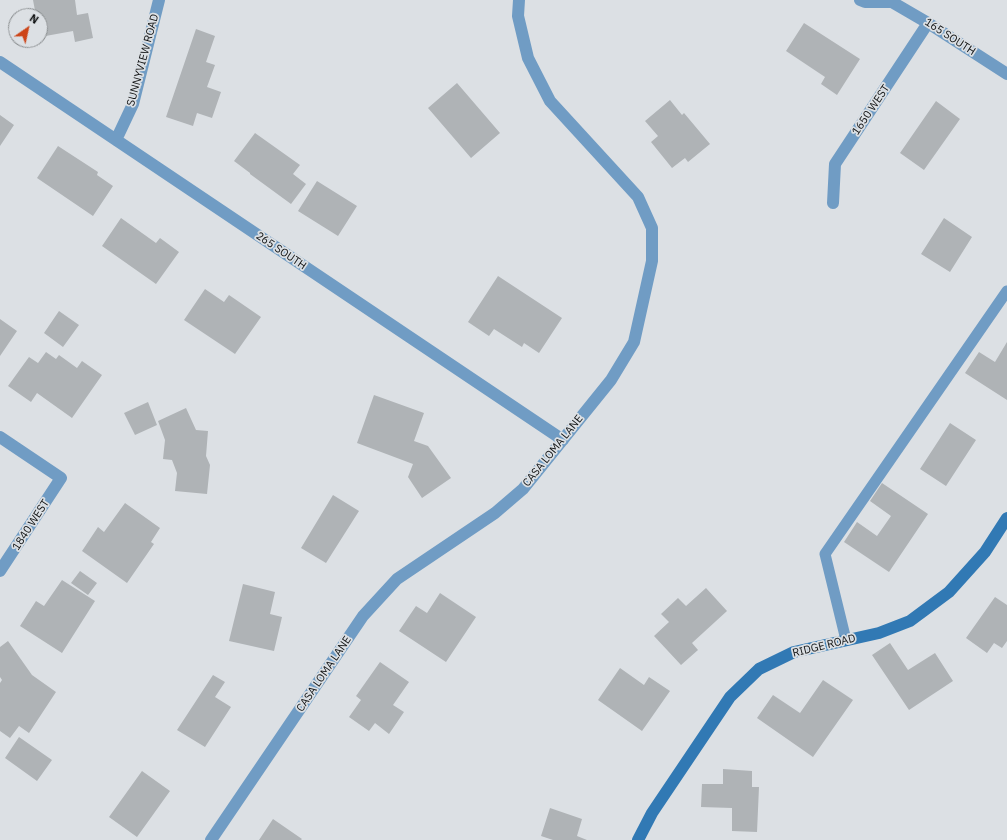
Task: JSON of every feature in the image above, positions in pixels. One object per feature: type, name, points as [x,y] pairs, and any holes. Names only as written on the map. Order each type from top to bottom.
[{"type":"street","name":"SUNNYVIEW ROAD","points":[[116,140],[133,104],[159,0]]},
{"type":"street","name":"CASA LOMA LANE","points":[[211,840],[363,616],[397,579],[495,513],[523,489],[611,380],[634,342],[652,261],[652,228],[638,197],[550,101],[528,58],[518,16],[519,0]]},
{"type":"street","points":[[860,0],[865,2],[893,1]]},
{"type":"street","name":"165 SOUTH","points":[[893,1],[1007,74]]},
{"type":"street","name":"1650 WEST","points":[[833,203],[835,164],[928,23]]},
{"type":"street","name":"265 SOUTH","points":[[0,62],[563,440]]},
{"type":"street","name":"1840 WEST","points":[[0,437],[61,478],[0,571]]},
{"type":"street","name":"RIDGE ROAD","points":[[638,840],[652,812],[730,697],[759,669],[794,652],[879,633],[910,621],[949,592],[985,552],[1007,518]]},
{"type":"lane","points":[[846,640],[825,554],[1007,291]]},
{"type":"building","points":[[33,0],[75,0],[77,15],[88,13],[93,38],[75,42],[73,31],[48,36],[48,8],[34,8]]},
{"type":"building","points":[[804,23],[860,59],[837,95],[821,84],[825,77],[786,51]]},
{"type":"building","points":[[196,29],[215,36],[206,62],[215,65],[207,87],[221,92],[212,118],[197,113],[193,126],[166,117]]},
{"type":"building","points":[[457,83],[500,133],[471,158],[428,108]]},
{"type":"building","points":[[670,100],[682,115],[684,113],[710,144],[688,162],[685,158],[672,168],[651,142],[658,136],[645,121]]},
{"type":"building","points":[[936,101],[960,119],[924,170],[900,153]]},
{"type":"building","points":[[0,115],[14,125],[0,146]]},
{"type":"building","points":[[255,133],[300,165],[293,174],[306,184],[291,204],[234,161]]},
{"type":"building","points":[[58,146],[98,172],[97,175],[113,186],[93,216],[37,178]]},
{"type":"building","points":[[317,181],[357,206],[338,236],[298,211]]},
{"type":"building","points":[[121,218],[156,243],[160,238],[179,252],[156,284],[102,246]]},
{"type":"building","points":[[944,218],[972,237],[950,272],[921,254]]},
{"type":"building","points":[[498,276],[562,318],[539,353],[524,343],[522,347],[494,329],[489,336],[468,322]]},
{"type":"building","points":[[205,289],[224,302],[229,295],[261,317],[235,354],[184,320]]},
{"type":"building","points":[[59,311],[79,325],[63,347],[44,333]]},
{"type":"building","points":[[0,319],[17,331],[0,356]]},
{"type":"building","points":[[1007,342],[1007,400],[965,373],[979,352],[995,362]]},
{"type":"building","points":[[46,352],[56,359],[59,355],[77,368],[82,361],[102,375],[72,418],[37,393],[31,402],[8,386],[29,357],[38,363]]},
{"type":"building","points":[[374,395],[424,413],[414,441],[428,446],[451,478],[422,498],[408,477],[413,464],[357,443]]},
{"type":"building","points":[[148,402],[157,425],[135,435],[124,413]]},
{"type":"building","points":[[186,408],[196,430],[208,431],[206,456],[210,465],[207,494],[175,491],[177,473],[172,460],[163,459],[165,440],[158,421]]},
{"type":"building","points":[[950,423],[976,440],[946,486],[920,469]]},
{"type":"building","points":[[882,483],[928,514],[889,572],[844,542],[857,522],[877,536],[891,516],[870,501]]},
{"type":"building","points":[[333,495],[359,511],[326,563],[301,548]]},
{"type":"building","points":[[125,503],[160,528],[151,542],[154,544],[127,583],[82,551],[98,527],[104,532]]},
{"type":"building","points":[[80,571],[97,583],[88,595],[71,583]]},
{"type":"building","points":[[62,580],[95,601],[62,653],[20,626],[36,601],[44,606]]},
{"type":"building","points":[[243,584],[275,592],[270,614],[282,617],[274,651],[229,641]]},
{"type":"building","points":[[706,588],[727,611],[692,643],[698,650],[681,665],[654,636],[669,622],[661,614],[678,598],[686,606]]},
{"type":"building","points":[[440,593],[476,617],[446,662],[399,631],[416,606],[427,613]]},
{"type":"building","points":[[995,597],[1007,605],[1007,641],[1002,648],[994,643],[987,653],[966,638]]},
{"type":"building","points":[[8,641],[32,675],[56,692],[29,733],[19,726],[10,738],[0,731],[0,683],[2,680],[0,677],[0,647]]},
{"type":"building","points":[[890,643],[908,670],[935,653],[953,681],[909,710],[872,655]]},
{"type":"building","points":[[380,662],[409,682],[393,705],[404,712],[389,734],[375,723],[369,731],[349,717],[361,700],[356,696]]},
{"type":"building","points":[[620,668],[644,685],[649,677],[670,691],[642,731],[598,700]]},
{"type":"building","points":[[213,675],[225,682],[215,697],[231,707],[205,747],[177,730]]},
{"type":"building","points":[[823,680],[853,700],[813,757],[757,718],[773,695],[800,713]]},
{"type":"building","points":[[19,737],[52,760],[37,781],[5,758]]},
{"type":"building","points":[[723,769],[752,771],[752,787],[759,787],[757,832],[732,831],[732,808],[701,807],[702,784],[723,784]]},
{"type":"building","points":[[142,771],[170,791],[137,837],[109,817]]},
{"type":"building","points":[[550,808],[582,819],[577,836],[587,840],[553,840],[541,836]]},
{"type":"building","points":[[273,819],[302,839],[259,840]]}]
